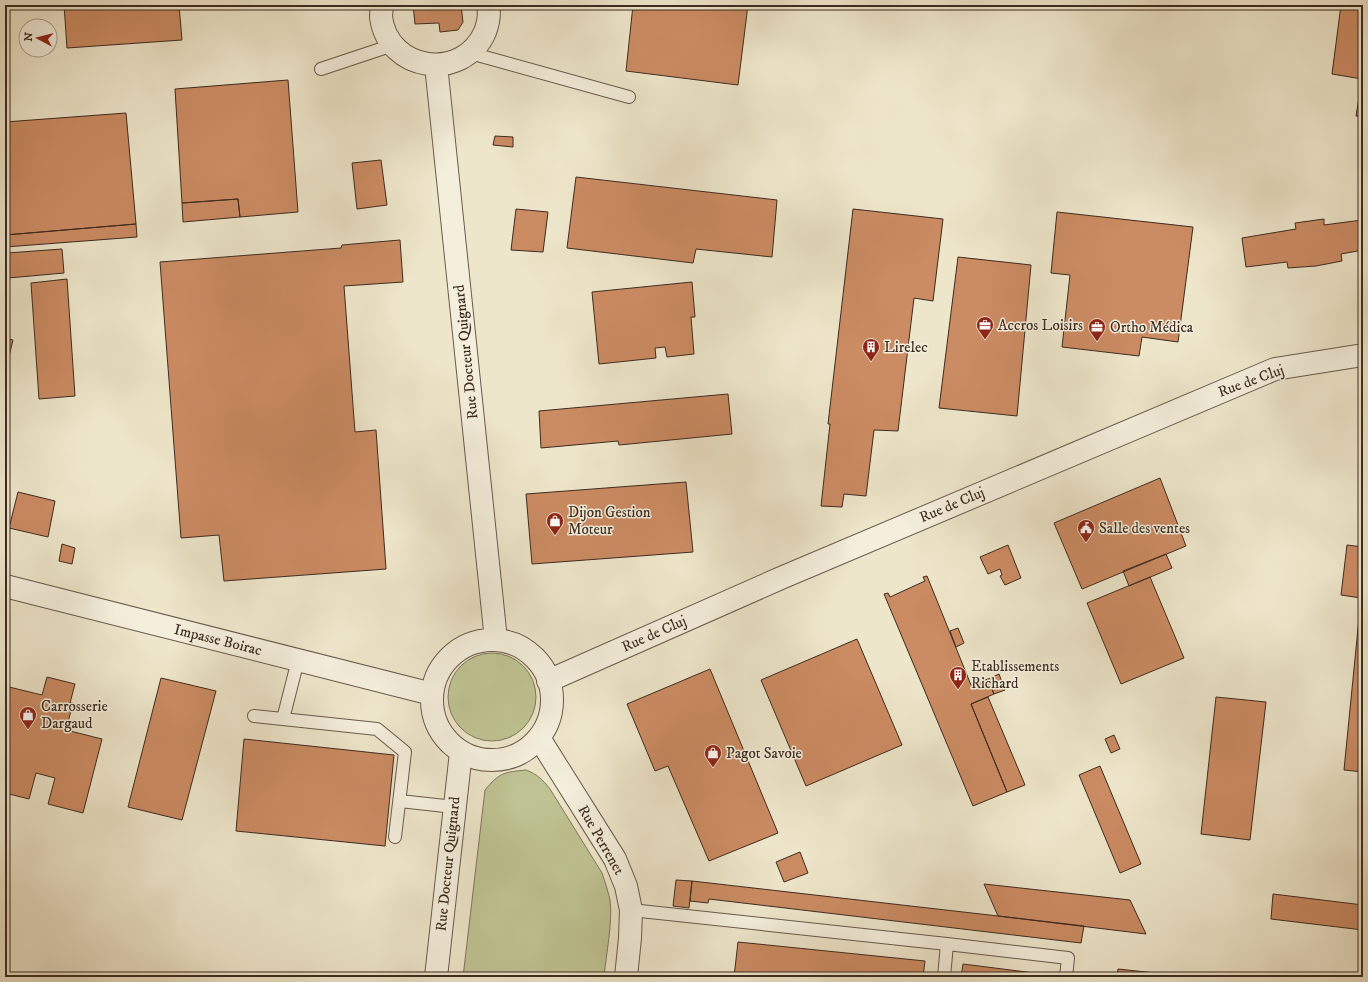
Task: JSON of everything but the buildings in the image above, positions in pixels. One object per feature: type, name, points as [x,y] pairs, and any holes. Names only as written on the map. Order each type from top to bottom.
[{"type":"street","points":[[382,5],[381,17],[383,25],[385,32],[393,45],[410,59],[420,63],[436,65],[454,62],[470,53],[481,41],[488,25],[488,5]]},
{"type":"street","name":"Rue Docteur Quignard","points":[[436,65],[496,640]]},
{"type":"street","name":"Rue de Cluj","points":[[548,681],[780,578],[1275,369],[1363,355]]},
{"type":"street","name":"Impasse Boirac","points":[[5,586],[432,694]]},
{"type":"street","points":[[496,640],[516,644],[532,655],[545,671],[548,681],[552,690],[552,707],[547,724],[539,738],[526,750],[511,758],[494,760],[477,759],[460,752],[447,741],[438,727],[432,711],[432,694],[436,676],[446,660],[460,648],[478,641],[496,640]]},
{"type":"street","name":"Rue Perrenet","points":[[539,738],[616,859],[626,886],[631,910],[626,977]]},
{"type":"street","name":"Rue Docteur Quignard","points":[[436,977],[460,752]]},
{"type":"lane","points":[[321,69],[393,45]]},
{"type":"lane","points":[[470,53],[629,97]]},
{"type":"lane","points":[[283,719],[298,660]]},
{"type":"lane","points":[[254,716],[377,729],[405,752],[395,837]]},
{"type":"lane","points":[[400,800],[454,807]]},
{"type":"lane","points":[[631,910],[1068,958],[1066,977]]},
{"type":"lane","points":[[944,977],[947,944]]},
{"type":"green space","points":[[492,653],[509,656],[517,660],[529,672],[533,680],[536,697],[533,714],[529,722],[517,734],[509,738],[492,741],[475,738],[467,734],[455,722],[451,714],[448,697],[451,680],[455,672],[467,660],[475,656]]},
{"type":"green space","points":[[526,770],[540,778],[550,789],[602,873],[611,908],[604,977],[463,977],[485,790],[502,774]]},
{"type":"place","name":"Accros Loisirs","points":[[985,340]]},
{"type":"place","name":"Ortho Médica","points":[[1097,342]]},
{"type":"place","name":"Lirelec","points":[[871,362]]},
{"type":"place","name":"Dijon Gestion Moteur","points":[[555,536]]},
{"type":"place","name":"Salle des ventes","points":[[1086,543]]},
{"type":"place","name":"Etablissements Richard","points":[[958,690]]},
{"type":"place","name":"Carrosserie Dargaud","points":[[28,730]]},
{"type":"place","name":"Pagot Savoie","points":[[713,768]]}]
